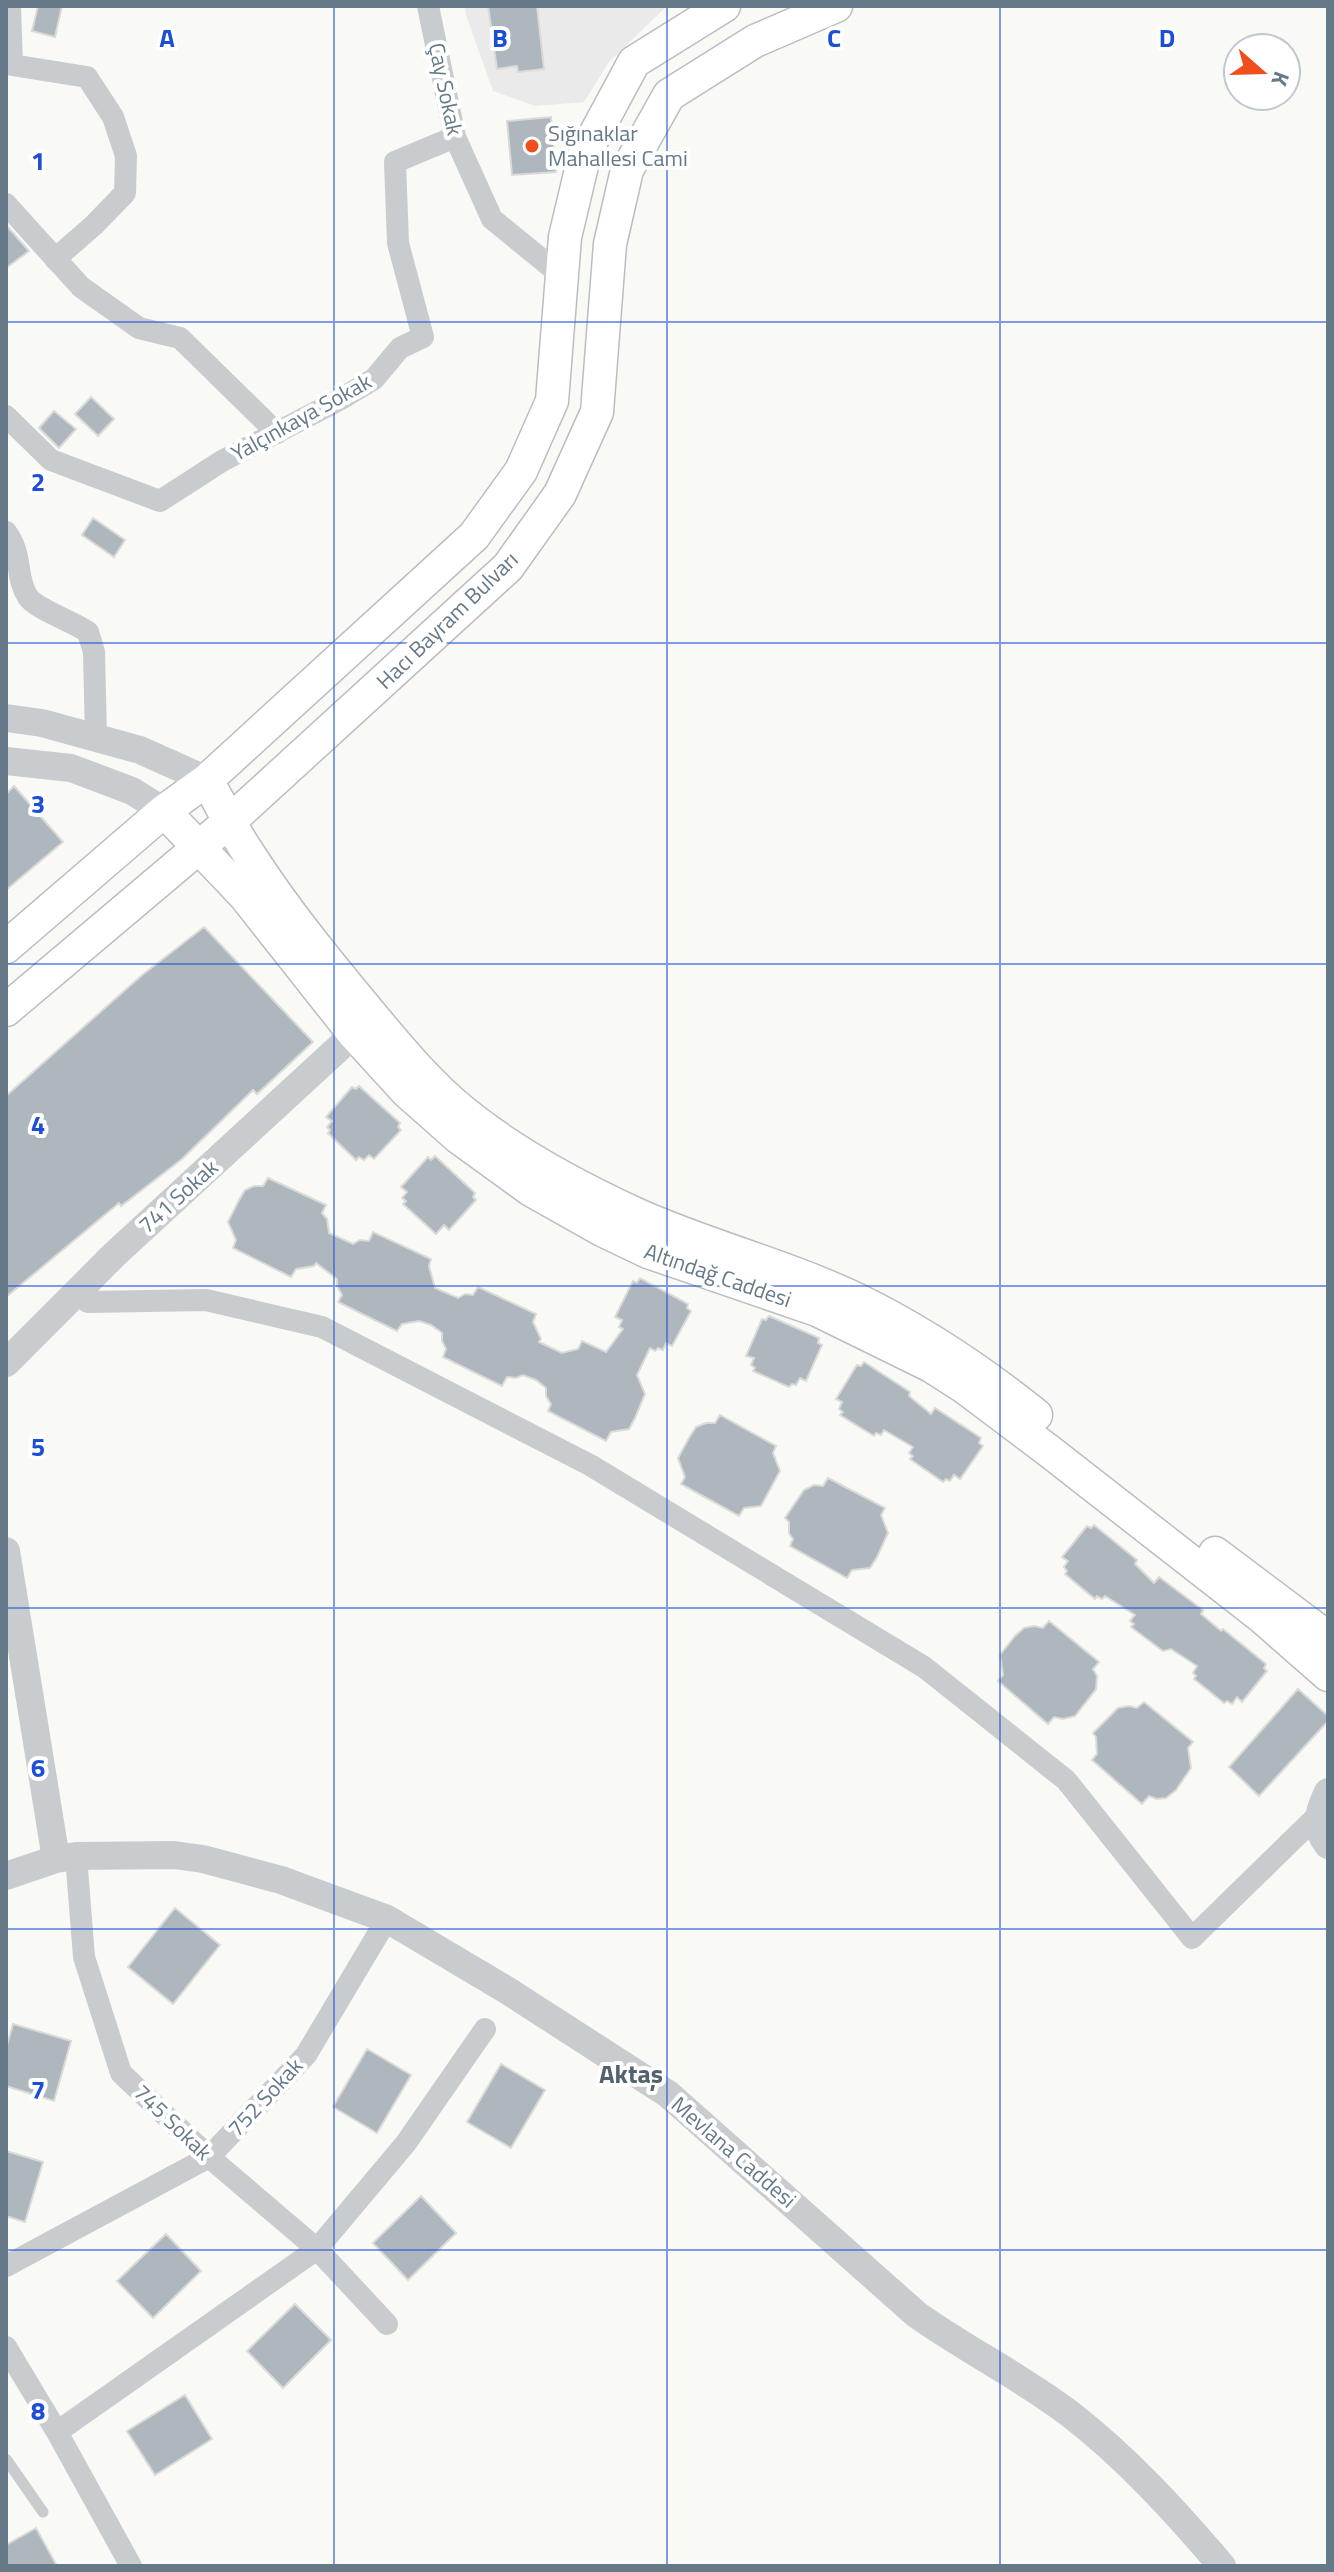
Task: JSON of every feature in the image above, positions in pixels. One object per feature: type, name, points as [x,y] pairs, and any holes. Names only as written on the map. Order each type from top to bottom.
[{"type":"main road","name":"Hacı Bayram Bulvarı","points":[[6,947],[164,811],[207,780],[474,536],[521,471],[552,401],[565,237],[585,153],[634,62],[724,6]]},
{"type":"main road","name":"Hacı Bayram Bulvarı","points":[[6,1010],[230,821],[508,567],[560,494],[597,412],[610,244],[627,170],[669,95],[755,41],[836,6]]},
{"type":"main road","name":"Altındağ Caddesi","points":[[207,780],[270,886],[339,976],[411,1062],[461,1111],[551,1170],[635,1214],[693,1239],[842,1294],[933,1340],[980,1370],[1159,1511],[1328,1638]]},
{"type":"main road","name":"Altındağ Caddesi","points":[[164,811],[245,896],[354,1034],[432,1115],[490,1160],[555,1205],[648,1252],[783,1297],[849,1324],[931,1366],[964,1387],[1263,1618],[1328,1675]]},
{"type":"street","points":[[10,6],[12,65],[87,77],[113,117],[126,156],[125,193],[55,259]]},
{"type":"street","name":"Çay Sokak","points":[[428,6],[455,137],[492,219],[562,276]]},
{"type":"street","name":"Yalçınkaya Sokak","points":[[6,416],[51,460],[160,501],[222,461],[374,379],[400,348],[423,337],[398,243],[395,162],[455,137]]},
{"type":"street","points":[[6,204],[81,287],[139,328],[180,338],[277,433]]},
{"type":"street","points":[[6,532],[15,544],[22,583],[29,599],[88,632],[94,652],[96,738]]},
{"type":"street","points":[[6,718],[42,723],[140,750],[207,780]]},
{"type":"street","points":[[6,761],[71,768],[132,791],[164,811]]},
{"type":"street","name":"741 Sokak","points":[[6,1363],[115,1254],[354,1034]]},
{"type":"street","points":[[88,1302],[206,1300],[322,1327],[590,1465],[924,1667],[1066,1780],[1192,1938],[1324,1803]]},
{"type":"street","name":"745 Sokak","points":[[6,1551],[84,1957],[121,2073],[209,2157],[317,2249],[387,2324]]},
{"type":"street","points":[[1324,1803],[1318,1827],[1328,1845]]},
{"type":"street","name":"Mevlana Caddesi","points":[[6,1876],[66,1858],[174,1855],[203,1859],[281,1880],[387,1919],[493,1981],[668,2094],[916,2314],[1023,2381],[1124,2458],[1222,2566]]},
{"type":"street","name":"752 Sokak","points":[[6,2266],[209,2157],[306,2055],[387,1919]]},
{"type":"street","points":[[57,2432],[317,2249],[406,2143],[485,2029]]},
{"type":"street","points":[[6,2347],[12,2372],[57,2432],[131,2566]]},
{"type":"lane","points":[[6,2459],[43,2512]]},
{"type":"shaded area","points":[[465,6],[667,6],[609,62],[584,102],[535,106],[493,91]]},
{"type":"building","points":[[38,6],[62,6],[55,37],[32,31]]},
{"type":"building","points":[[488,6],[537,6],[544,69],[518,72],[517,66],[497,69]]},
{"type":"building","name":"Sığınaklar Mahallesi Cami","points":[[551,117],[556,172],[512,175],[507,121]]},
{"type":"building","points":[[6,225],[29,251],[6,268]]},
{"type":"building","points":[[91,397],[114,419],[98,436],[75,414]]},
{"type":"building","points":[[54,411],[76,429],[59,448],[39,428]]},
{"type":"building","points":[[93,518],[125,540],[114,557],[82,535]]},
{"type":"building","points":[[14,786],[63,842],[6,890],[6,794]]},
{"type":"building","points":[[204,927],[313,1042],[257,1094],[253,1090],[182,1159],[121,1206],[119,1203],[6,1297],[6,1096],[141,976]]},
{"type":"building","points":[[359,1086],[400,1123],[398,1127],[401,1130],[374,1159],[369,1155],[364,1160],[359,1157],[356,1160],[328,1133],[330,1130],[327,1127],[332,1121],[326,1117],[352,1087],[356,1089]]},
{"type":"building","points":[[435,1156],[475,1193],[473,1197],[476,1200],[449,1230],[444,1225],[436,1234],[403,1204],[406,1201],[402,1198],[407,1192],[401,1187],[428,1157],[431,1160]]},
{"type":"building","points":[[268,1178],[326,1205],[322,1213],[327,1219],[329,1233],[353,1244],[360,1240],[369,1241],[373,1232],[431,1259],[429,1266],[435,1288],[458,1298],[465,1294],[473,1295],[478,1287],[536,1314],[533,1322],[541,1339],[539,1342],[562,1353],[578,1349],[582,1341],[606,1352],[623,1329],[619,1327],[622,1320],[615,1317],[633,1281],[637,1283],[640,1278],[688,1304],[687,1308],[691,1311],[672,1346],[666,1343],[663,1350],[650,1348],[637,1375],[645,1394],[635,1418],[629,1429],[611,1432],[606,1441],[548,1411],[551,1404],[546,1388],[536,1380],[523,1375],[507,1377],[502,1386],[443,1357],[446,1349],[442,1333],[431,1325],[419,1321],[402,1324],[397,1331],[338,1302],[342,1295],[337,1279],[316,1263],[296,1269],[291,1277],[233,1248],[236,1240],[228,1222],[238,1202],[245,1190],[263,1186]]},
{"type":"building","points":[[769,1316],[819,1338],[818,1343],[822,1345],[806,1381],[800,1378],[796,1385],[789,1387],[753,1371],[755,1368],[751,1365],[754,1358],[746,1356],[762,1319],[766,1320]]},
{"type":"building","points":[[864,1362],[910,1392],[909,1396],[931,1414],[935,1408],[981,1438],[979,1443],[983,1446],[960,1479],[954,1475],[950,1481],[946,1479],[943,1482],[910,1459],[913,1456],[909,1453],[913,1447],[884,1430],[881,1435],[876,1433],[874,1436],[840,1415],[843,1412],[839,1409],[842,1402],[836,1399],[857,1365],[861,1366]]},
{"type":"building","points":[[720,1415],[776,1446],[773,1453],[780,1471],[761,1506],[744,1508],[739,1516],[681,1484],[685,1477],[678,1458],[689,1438],[696,1427],[715,1423]]},
{"type":"building","points":[[828,1478],[885,1508],[881,1515],[888,1533],[877,1557],[870,1568],[852,1570],[847,1578],[790,1546],[793,1539],[785,1518],[804,1490],[814,1485],[823,1486]]},
{"type":"building","points":[[1094,1525],[1137,1560],[1135,1564],[1154,1583],[1159,1577],[1203,1610],[1201,1614],[1221,1631],[1223,1629],[1266,1664],[1264,1668],[1267,1671],[1242,1702],[1237,1697],[1232,1704],[1224,1703],[1194,1679],[1197,1666],[1171,1649],[1163,1651],[1131,1627],[1134,1624],[1130,1621],[1135,1615],[1105,1596],[1095,1599],[1065,1574],[1067,1571],[1064,1567],[1068,1561],[1062,1557],[1087,1526],[1091,1528]]},
{"type":"building","points":[[1049,1621],[1099,1662],[1093,1669],[1097,1676],[1096,1689],[1075,1716],[1063,1719],[1054,1717],[1048,1724],[998,1681],[1003,1675],[1000,1655],[1015,1636],[1024,1628],[1043,1628]]},
{"type":"building","points":[[1298,1689],[1328,1716],[1328,1721],[1259,1796],[1229,1767]]},
{"type":"building","points":[[1144,1702],[1193,1742],[1188,1748],[1191,1768],[1176,1790],[1166,1798],[1149,1796],[1142,1804],[1092,1760],[1097,1754],[1093,1733],[1118,1708],[1137,1708]]},
{"type":"building","points":[[175,1908],[220,1945],[173,2004],[128,1967]]},
{"type":"building","points":[[13,2024],[71,2041],[54,2101],[6,2086],[6,2049]]},
{"type":"building","points":[[367,2049],[411,2075],[377,2133],[333,2107]]},
{"type":"building","points":[[501,2064],[545,2090],[511,2148],[467,2122]]},
{"type":"building","points":[[6,2151],[43,2162],[25,2222],[6,2216]]},
{"type":"building","points":[[421,2196],[456,2233],[408,2280],[373,2243]]},
{"type":"building","points":[[166,2234],[201,2271],[153,2318],[117,2281]]},
{"type":"building","points":[[295,2304],[331,2340],[283,2388],[247,2351]]},
{"type":"building","points":[[185,2395],[212,2439],[155,2475],[127,2431]]},
{"type":"building","points":[[36,2528],[57,2566],[6,2566],[6,2545]]},
{"type":"place","name":"Sığınaklar Mahallesi Cami","points":[[532,146]]},
{"type":"district","name":"Aktaş","points":[[631,2074]]}]
